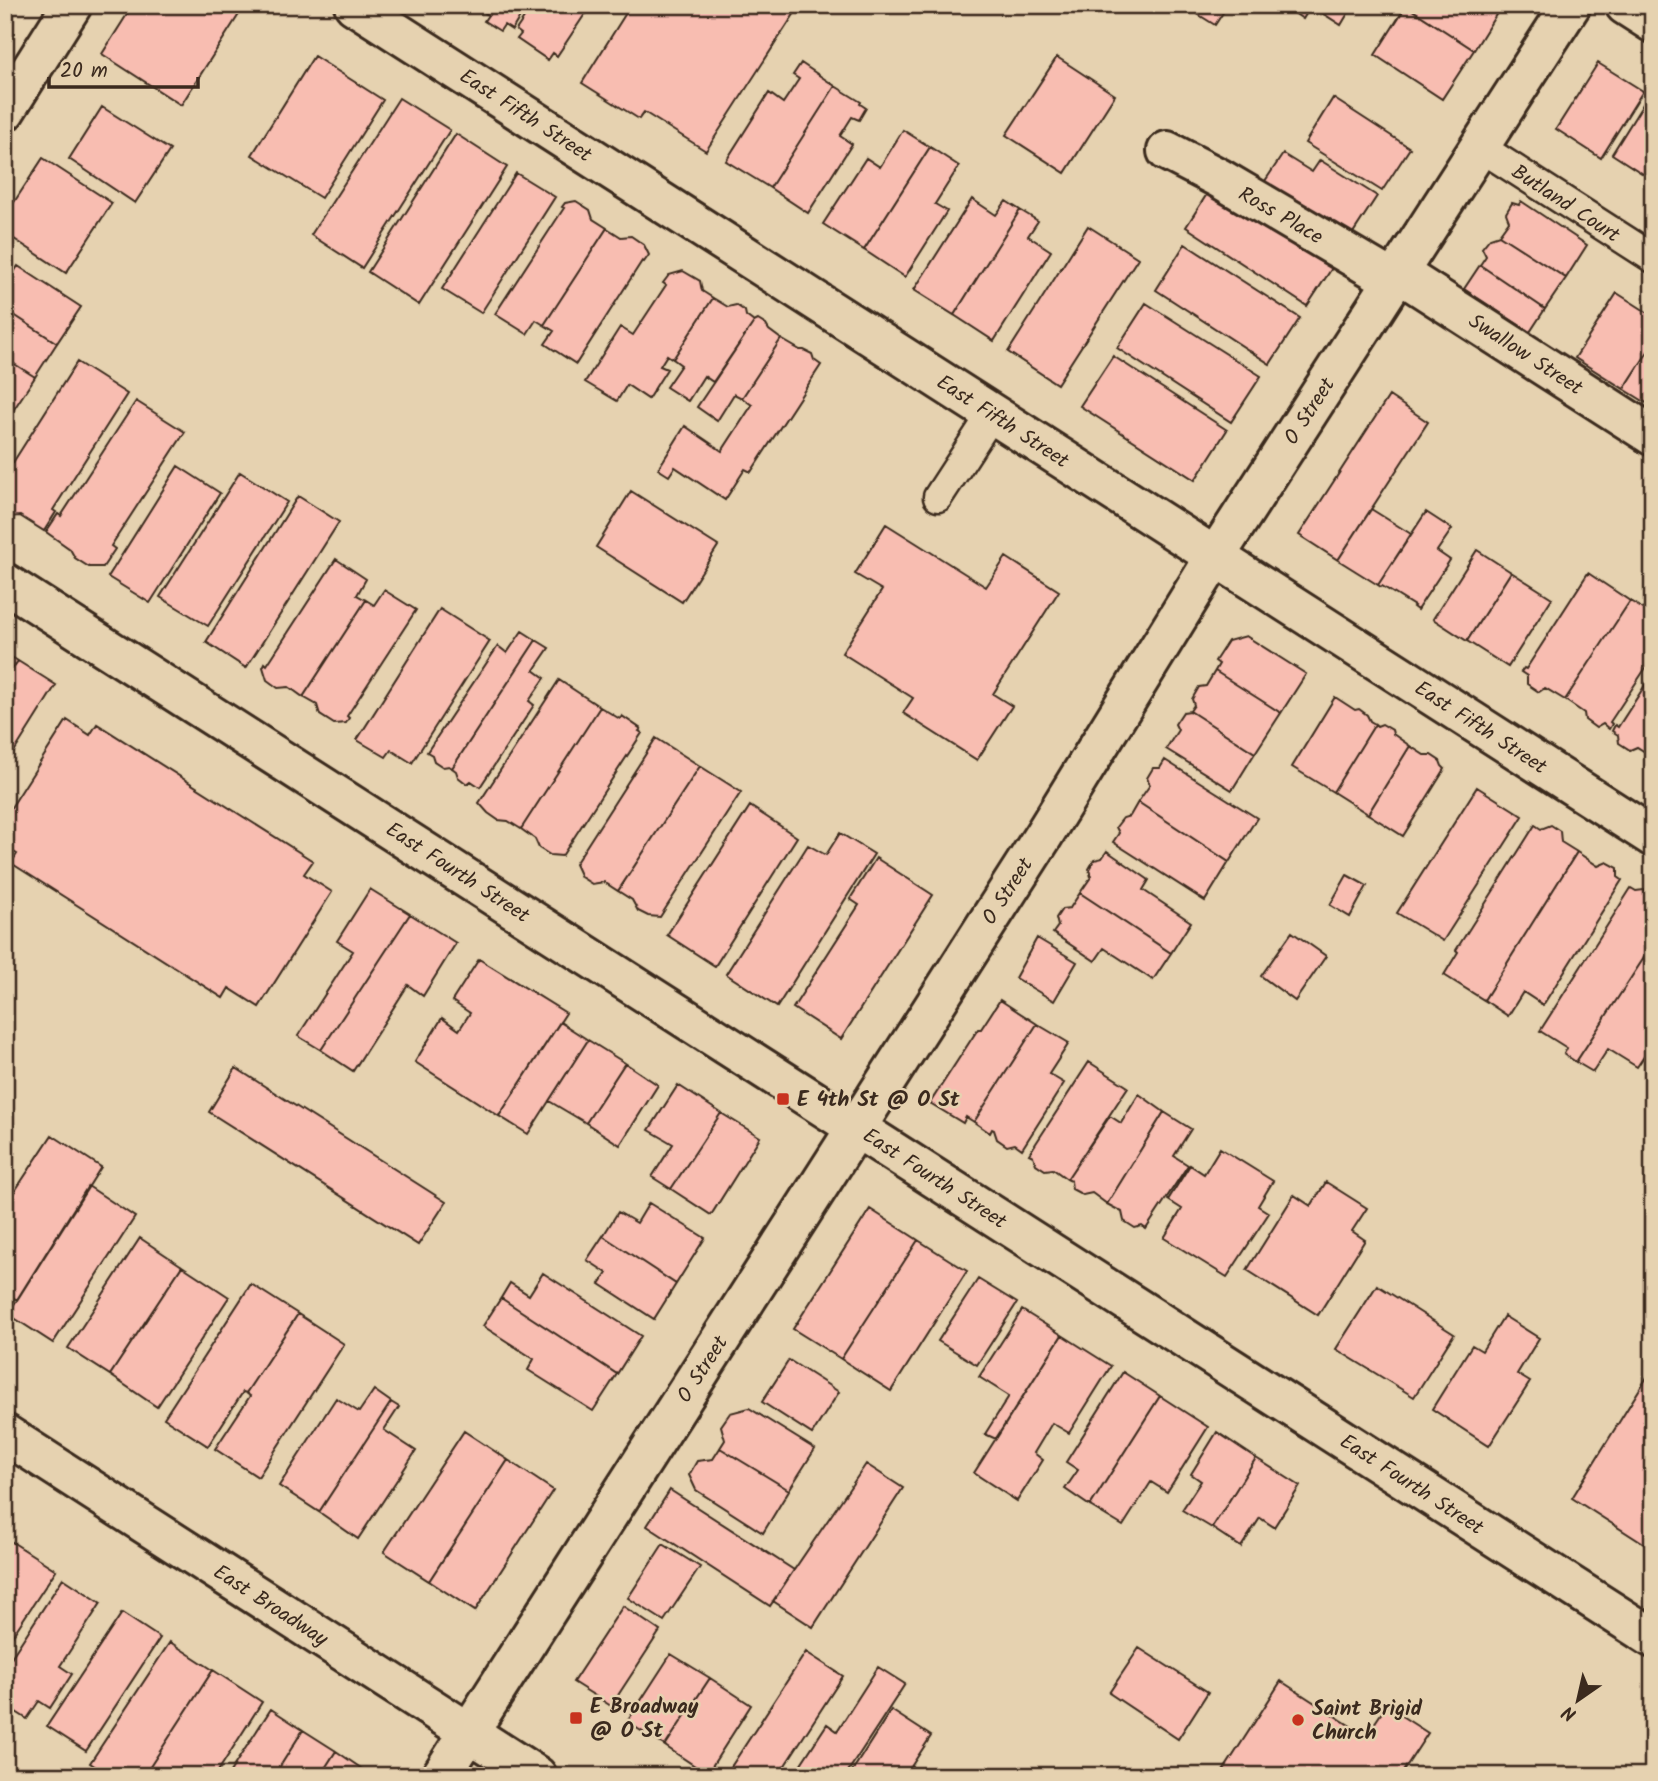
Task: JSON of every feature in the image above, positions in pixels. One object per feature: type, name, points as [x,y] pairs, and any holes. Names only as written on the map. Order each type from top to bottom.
[{"type":"street","points":[[5,111],[72,5]]},
{"type":"street","name":"East Fifth Street","points":[[354,5],[1653,837]]},
{"type":"street","name":"O Street","points":[[441,1776],[1043,836],[1215,557],[1571,5]]},
{"type":"street","points":[[1625,5],[1653,23]]},
{"type":"street","name":"Ross Place","points":[[1167,151],[1396,277]]},
{"type":"street","name":"Swallow Street","points":[[1396,277],[1653,436]]},
{"type":"street","name":"East Fourth Street","points":[[5,583],[1653,1638]]},
{"type":"street","name":"East Broadway","points":[[5,1434],[537,1776]]},
{"type":"lane","name":"Butland Court","points":[[1480,147],[1653,258]]},
{"type":"lane","points":[[938,497],[992,414]]},
{"type":"building","points":[[133,5],[245,5],[181,105],[102,54]]},
{"type":"building","points":[[473,5],[527,5],[512,30],[504,25],[500,31],[484,21],[488,15]]},
{"type":"building","points":[[533,5],[591,5],[557,56],[553,53],[548,60],[517,39],[521,34],[516,30]]},
{"type":"building","points":[[631,5],[800,5],[706,151],[644,112],[639,119],[582,83]]},
{"type":"building","points":[[1183,5],[1228,5],[1215,25]]},
{"type":"building","points":[[1294,5],[1353,5],[1341,25],[1311,6],[1303,19],[1290,10]]},
{"type":"building","points":[[1405,5],[1502,5],[1474,50]]},
{"type":"building","points":[[1406,6],[1474,50],[1442,99],[1375,55]]},
{"type":"building","points":[[314,56],[383,100],[321,198],[252,155]]},
{"type":"building","points":[[1057,57],[1115,95],[1065,173],[1006,135]]},
{"type":"building","points":[[801,63],[835,86],[770,188],[726,161],[769,93],[783,103],[799,79],[793,75]]},
{"type":"building","points":[[1598,63],[1643,91],[1601,158],[1556,129]]},
{"type":"building","points":[[835,86],[866,108],[859,120],[852,117],[840,136],[852,144],[808,213],[770,188]]},
{"type":"building","points":[[1650,93],[1653,95],[1653,169],[1648,177],[1612,154]]},
{"type":"building","points":[[399,98],[450,130],[362,268],[311,235]]},
{"type":"building","points":[[1333,98],[1410,148],[1382,191],[1305,143]]},
{"type":"building","points":[[102,107],[170,150],[135,203],[69,159]]},
{"type":"building","points":[[903,130],[930,147],[864,250],[823,224],[866,158],[880,167]]},
{"type":"building","points":[[456,134],[507,167],[419,305],[368,272]]},
{"type":"building","points":[[930,147],[959,166],[935,204],[947,211],[905,277],[864,250]]},
{"type":"building","points":[[1283,154],[1312,172],[1320,160],[1377,196],[1349,239],[1263,184]]},
{"type":"building","points":[[43,158],[112,203],[66,273],[5,233],[5,216]]},
{"type":"building","points":[[516,173],[555,197],[481,313],[442,289]]},
{"type":"building","points":[[1214,183],[1336,262],[1307,306],[1186,227]]},
{"type":"building","points":[[972,199],[996,215],[1006,201],[1020,210],[954,315],[914,290]]},
{"type":"building","points":[[576,201],[590,210],[593,219],[607,228],[544,325],[536,320],[527,334],[495,314],[564,208],[562,207],[565,203]]},
{"type":"building","points":[[1521,201],[1587,245],[1566,278],[1499,235],[1509,221],[1506,213],[1512,203],[1519,205]]},
{"type":"building","points":[[1020,210],[1038,221],[1028,236],[1051,251],[994,341],[954,315]]},
{"type":"building","points":[[1088,226],[1138,258],[1057,384],[1008,352]]},
{"type":"building","points":[[607,228],[621,237],[631,236],[644,245],[649,255],[642,261],[576,364],[545,344],[554,331],[544,325]]},
{"type":"building","points":[[1499,235],[1566,278],[1545,309],[1480,265],[1486,256],[1482,248],[1490,238]]},
{"type":"building","points":[[1185,244],[1300,318],[1270,364],[1156,290]]},
{"type":"building","points":[[1480,265],[1545,309],[1530,332],[1464,289]]},
{"type":"building","points":[[18,266],[81,307],[57,343],[5,309],[5,286]]},
{"type":"building","points":[[683,271],[700,281],[702,291],[713,298],[673,359],[667,355],[660,366],[667,369],[648,399],[627,385],[617,401],[585,382],[620,327],[633,335],[666,285],[663,283],[669,275]]},
{"type":"building","points":[[1617,293],[1653,316],[1653,344],[1624,389],[1575,358]]},
{"type":"building","points":[[713,298],[728,307],[736,305],[754,322],[713,382],[704,376],[688,401],[666,387],[681,365],[673,359]]},
{"type":"building","points":[[1146,303],[1261,376],[1231,422],[1117,348]]},
{"type":"building","points":[[5,309],[57,343],[35,377],[5,358]]},
{"type":"building","points":[[758,320],[781,339],[742,398],[734,394],[717,421],[697,407],[754,322]]},
{"type":"building","points":[[781,339],[812,354],[814,360],[821,365],[751,472],[745,469],[725,500],[675,467],[669,476],[658,469],[685,426],[722,451],[752,405],[742,398]]},
{"type":"building","points":[[1653,344],[1653,407],[1624,389]]},
{"type":"building","points":[[1113,356],[1227,430],[1195,480],[1080,406]]},
{"type":"building","points":[[5,358],[35,377],[12,412],[5,407]]},
{"type":"building","points":[[77,362],[127,394],[53,510],[56,512],[44,531],[20,516],[5,515],[5,475]]},
{"type":"building","points":[[1389,396],[1428,422],[1338,560],[1299,535]]},
{"type":"building","points":[[136,401],[185,432],[111,546],[115,549],[103,567],[89,567],[46,532],[58,514],[61,516]]},
{"type":"building","points":[[178,466],[220,493],[150,603],[108,577]]},
{"type":"building","points":[[240,472],[287,502],[208,626],[160,597]]},
{"type":"building","points":[[631,491],[718,546],[682,602],[596,547]]},
{"type":"building","points":[[298,496],[339,522],[246,668],[206,642]]},
{"type":"building","points":[[1371,509],[1411,534],[1378,585],[1338,560]]},
{"type":"building","points":[[1426,512],[1452,529],[1437,551],[1450,560],[1417,610],[1378,585]]},
{"type":"building","points":[[886,524],[986,587],[1006,557],[1059,591],[993,694],[1012,706],[977,760],[903,713],[913,698],[842,653],[882,590],[855,574]]},
{"type":"building","points":[[1477,550],[1511,572],[1467,641],[1433,619]]},
{"type":"building","points":[[336,559],[366,579],[357,595],[366,600],[303,697],[289,687],[278,688],[267,680],[263,667],[265,663],[267,665]]},
{"type":"building","points":[[1511,572],[1552,598],[1508,667],[1467,641]]},
{"type":"building","points":[[1588,573],[1630,601],[1565,700],[1545,688],[1539,692],[1527,684],[1527,676],[1521,672],[1526,669]]},
{"type":"building","points":[[384,590],[416,610],[347,716],[349,718],[346,723],[334,724],[320,715],[317,705],[303,697],[366,600],[374,605]]},
{"type":"building","points":[[1630,601],[1653,615],[1653,657],[1610,722],[1612,724],[1609,729],[1603,724],[1596,728],[1585,720],[1584,713],[1565,700]]},
{"type":"building","points":[[440,609],[490,641],[412,763],[391,750],[386,757],[357,740]]},
{"type":"building","points":[[522,631],[536,640],[452,768],[443,767],[427,752],[498,646],[507,653]]},
{"type":"building","points":[[1246,636],[1306,674],[1281,713],[1215,671],[1219,664],[1215,661],[1228,641]]},
{"type":"building","points":[[536,640],[549,648],[534,670],[545,678],[529,701],[534,705],[480,787],[471,781],[467,784],[452,768]]},
{"type":"building","points":[[5,653],[18,661],[5,679]]},
{"type":"building","points":[[18,661],[56,685],[12,755],[5,751],[5,679]]},
{"type":"building","points":[[1215,671],[1281,713],[1255,753],[1190,711],[1194,705],[1192,699],[1199,687],[1206,686]]},
{"type":"building","points":[[1653,673],[1653,757],[1637,747],[1630,750],[1619,743],[1618,735],[1612,731],[1615,725],[1618,727]]},
{"type":"building","points":[[559,680],[600,707],[521,829],[508,821],[498,820],[479,803]]},
{"type":"building","points":[[1335,697],[1355,710],[1359,709],[1375,724],[1333,792],[1292,767]]},
{"type":"building","points":[[600,707],[620,719],[622,716],[641,729],[639,731],[642,733],[562,856],[550,855],[539,848],[535,839],[521,829]]},
{"type":"building","points":[[1190,711],[1255,753],[1232,790],[1166,749],[1178,730],[1175,724],[1183,712]]},
{"type":"building","points":[[67,720],[90,735],[97,724],[313,861],[304,874],[332,892],[259,1007],[229,988],[223,998],[11,863],[17,854],[5,847],[5,817]]},
{"type":"building","points":[[1375,724],[1382,724],[1392,730],[1393,734],[1410,746],[1368,814],[1333,792]]},
{"type":"building","points":[[656,738],[700,766],[618,891],[604,882],[592,884],[581,877],[575,864]]},
{"type":"building","points":[[1410,746],[1424,755],[1431,755],[1440,761],[1445,769],[1403,836],[1368,814]]},
{"type":"building","points":[[1165,760],[1257,818],[1229,862],[1138,802],[1150,785],[1147,778],[1153,768],[1160,768]]},
{"type":"building","points":[[700,766],[741,792],[660,917],[648,916],[638,911],[632,900],[618,891]]},
{"type":"building","points":[[1477,787],[1523,816],[1443,941],[1397,913]]},
{"type":"building","points":[[1138,802],[1229,862],[1205,901],[1113,842],[1119,833],[1116,827],[1123,818],[1130,816]]},
{"type":"building","points":[[750,806],[797,837],[715,966],[667,935]]},
{"type":"building","points":[[1535,825],[1541,829],[1551,825],[1560,831],[1561,842],[1577,852],[1484,1000],[1444,975],[1458,952],[1456,950]]},
{"type":"building","points":[[840,833],[874,854],[777,1007],[726,974],[808,845],[826,855]]},
{"type":"building","points":[[1107,851],[1149,880],[1143,890],[1191,922],[1171,953],[1080,893],[1091,877],[1089,869],[1094,860],[1102,858]]},
{"type":"building","points":[[1577,852],[1598,866],[1607,862],[1618,868],[1618,877],[1622,880],[1543,1005],[1523,992],[1508,1016],[1484,1000]]},
{"type":"building","points":[[876,858],[933,895],[841,1039],[793,1008],[859,905],[850,899]]},
{"type":"building","points":[[1347,875],[1367,886],[1350,917],[1330,905]]},
{"type":"building","points":[[1631,888],[1636,891],[1644,890],[1653,896],[1653,944],[1576,1062],[1564,1054],[1567,1048],[1540,1031]]},
{"type":"building","points":[[370,889],[410,914],[321,1050],[298,1036],[353,951],[337,941]]},
{"type":"building","points":[[1080,893],[1171,953],[1153,980],[1104,948],[1095,961],[1053,933],[1058,926],[1056,918],[1062,909],[1070,908]]},
{"type":"building","points":[[410,914],[456,943],[423,996],[408,985],[353,1071],[321,1050]]},
{"type":"building","points":[[1292,932],[1326,956],[1295,1001],[1261,976]]},
{"type":"building","points":[[1037,938],[1077,962],[1054,1001],[1015,978]]},
{"type":"building","points":[[1653,944],[1653,1043],[1637,1067],[1608,1049],[1593,1072],[1576,1062]]},
{"type":"building","points":[[479,959],[566,1013],[499,1116],[415,1062],[442,1018],[459,1030],[470,1013],[452,1001]]},
{"type":"building","points":[[1000,1000],[1037,1024],[974,1122],[966,1117],[963,1123],[930,1103]]},
{"type":"building","points":[[560,1022],[588,1040],[528,1134],[499,1116]]},
{"type":"building","points":[[1037,1024],[1069,1043],[1049,1074],[1064,1083],[1022,1149],[1015,1144],[1007,1146],[997,1139],[994,1130],[990,1133],[974,1122]]},
{"type":"building","points":[[588,1040],[625,1063],[586,1123],[549,1101]]},
{"type":"building","points":[[1089,1062],[1128,1087],[1067,1179],[1053,1169],[1045,1170],[1036,1164],[1033,1156],[1029,1154]]},
{"type":"building","points":[[625,1063],[658,1085],[620,1145],[586,1123]]},
{"type":"building","points":[[236,1068],[446,1202],[418,1245],[209,1112]]},
{"type":"building","points":[[678,1085],[721,1113],[671,1189],[652,1177],[673,1144],[649,1130]]},
{"type":"building","points":[[1139,1094],[1164,1112],[1107,1204],[1092,1193],[1083,1195],[1072,1189],[1071,1181],[1067,1179],[1110,1116],[1121,1123]]},
{"type":"building","points":[[1164,1112],[1191,1129],[1174,1156],[1188,1165],[1146,1229],[1142,1226],[1135,1228],[1124,1221],[1122,1212],[1107,1204]]},
{"type":"building","points":[[721,1113],[760,1137],[711,1215],[671,1189]]},
{"type":"building","points":[[52,1135],[101,1167],[17,1300],[5,1292],[5,1206]]},
{"type":"building","points":[[1220,1148],[1273,1181],[1258,1206],[1269,1213],[1227,1277],[1164,1238],[1182,1209],[1168,1200],[1190,1165],[1204,1174]]},
{"type":"building","points":[[1326,1182],[1367,1208],[1352,1231],[1365,1240],[1318,1315],[1247,1270],[1294,1195],[1311,1206]]},
{"type":"building","points":[[88,1186],[135,1217],[53,1343],[8,1314]]},
{"type":"building","points":[[649,1203],[705,1238],[676,1284],[603,1236],[618,1212],[637,1223]]},
{"type":"building","points":[[870,1209],[918,1240],[841,1359],[793,1329]]},
{"type":"building","points":[[603,1236],[676,1284],[654,1319],[600,1284],[607,1273],[587,1260]]},
{"type":"building","points":[[140,1238],[182,1266],[110,1375],[68,1348]]},
{"type":"building","points":[[918,1240],[967,1271],[891,1391],[841,1359]]},
{"type":"building","points":[[182,1266],[229,1297],[157,1407],[110,1375]]},
{"type":"building","points":[[543,1273],[641,1336],[617,1374],[501,1298],[510,1283],[529,1295]]},
{"type":"building","points":[[978,1279],[1017,1303],[977,1365],[938,1341]]},
{"type":"building","points":[[251,1284],[298,1314],[208,1446],[164,1418]]},
{"type":"building","points":[[1377,1285],[1454,1334],[1414,1397],[1336,1349]]},
{"type":"building","points":[[501,1298],[617,1374],[593,1411],[528,1370],[534,1359],[483,1326]]},
{"type":"building","points":[[1022,1310],[1062,1335],[996,1439],[985,1434],[1009,1396],[979,1377]]},
{"type":"building","points":[[298,1314],[344,1344],[258,1477],[215,1449],[250,1396],[246,1393]]},
{"type":"building","points":[[1504,1316],[1539,1338],[1517,1374],[1530,1382],[1489,1446],[1432,1409],[1472,1345],[1482,1351]]},
{"type":"building","points":[[1062,1335],[1111,1366],[1069,1433],[1052,1423],[1034,1453],[1043,1460],[1017,1501],[974,1473]]},
{"type":"building","points":[[789,1360],[839,1392],[812,1434],[762,1402]]},
{"type":"building","points":[[1123,1372],[1160,1396],[1090,1506],[1065,1489],[1078,1470],[1066,1462]]},
{"type":"building","points":[[1649,1374],[1653,1377],[1653,1550],[1572,1498]]},
{"type":"building","points":[[374,1390],[391,1402],[319,1512],[279,1486],[336,1398],[359,1412]]},
{"type":"building","points":[[1160,1396],[1208,1427],[1167,1492],[1151,1482],[1123,1526],[1090,1506]]},
{"type":"building","points":[[391,1402],[399,1407],[384,1430],[416,1451],[358,1539],[319,1512]]},
{"type":"building","points":[[749,1408],[815,1449],[789,1490],[720,1448],[725,1440],[721,1426],[730,1413]]},
{"type":"building","points":[[464,1431],[508,1460],[429,1581],[384,1552]]},
{"type":"building","points":[[1217,1432],[1256,1458],[1212,1528],[1182,1510],[1201,1481],[1191,1474]]},
{"type":"building","points":[[720,1448],[789,1490],[763,1533],[696,1490],[689,1475],[697,1461],[713,1459]]},
{"type":"building","points":[[1256,1458],[1300,1486],[1274,1527],[1260,1518],[1241,1547],[1212,1528]]},
{"type":"building","points":[[508,1460],[553,1490],[475,1611],[429,1581]]},
{"type":"building","points":[[866,1464],[903,1488],[813,1627],[773,1601]]},
{"type":"building","points":[[670,1490],[794,1570],[770,1606],[647,1526]]},
{"type":"building","points":[[9,1540],[56,1570],[5,1647],[5,1546]]},
{"type":"building","points":[[663,1544],[700,1567],[664,1621],[628,1598]]},
{"type":"building","points":[[63,1578],[101,1603],[60,1666],[72,1674],[50,1708],[39,1701],[27,1719],[5,1705],[5,1667]]},
{"type":"building","points":[[623,1606],[660,1631],[611,1706],[573,1682]]},
{"type":"building","points":[[122,1613],[160,1638],[86,1751],[47,1726]]},
{"type":"building","points":[[170,1642],[213,1670],[144,1776],[135,1771],[132,1776],[110,1776],[90,1763]]},
{"type":"building","points":[[1139,1648],[1208,1692],[1178,1739],[1109,1693]]},
{"type":"building","points":[[806,1652],[843,1676],[778,1776],[725,1776]]},
{"type":"building","points":[[671,1654],[710,1678],[665,1746],[627,1722]]},
{"type":"building","points":[[878,1667],[905,1684],[845,1776],[793,1776],[827,1724],[837,1731]]},
{"type":"building","points":[[213,1670],[262,1702],[215,1776],[144,1776]]},
{"type":"building","points":[[710,1678],[751,1705],[707,1774],[665,1746]]},
{"type":"building","name":"Saint Brigid Church","points":[[1281,1681],[1366,1736],[1386,1706],[1428,1733],[1400,1776],[1220,1776]]},
{"type":"building","points":[[271,1709],[303,1730],[274,1776],[236,1776],[230,1772]]},
{"type":"building","points":[[891,1710],[931,1736],[905,1776],[849,1776]]},
{"type":"building","points":[[303,1730],[336,1751],[320,1776],[274,1776]]},
{"type":"building","points":[[336,1751],[368,1773],[366,1776],[320,1776]]},
{"type":"place","name":"E 4th St @ O St","points":[[783,1099]]},
{"type":"place","name":"E Broadway @ O St","points":[[576,1718]]},
{"type":"place","name":"Saint Brigid Church","points":[[1298,1720]]}]
